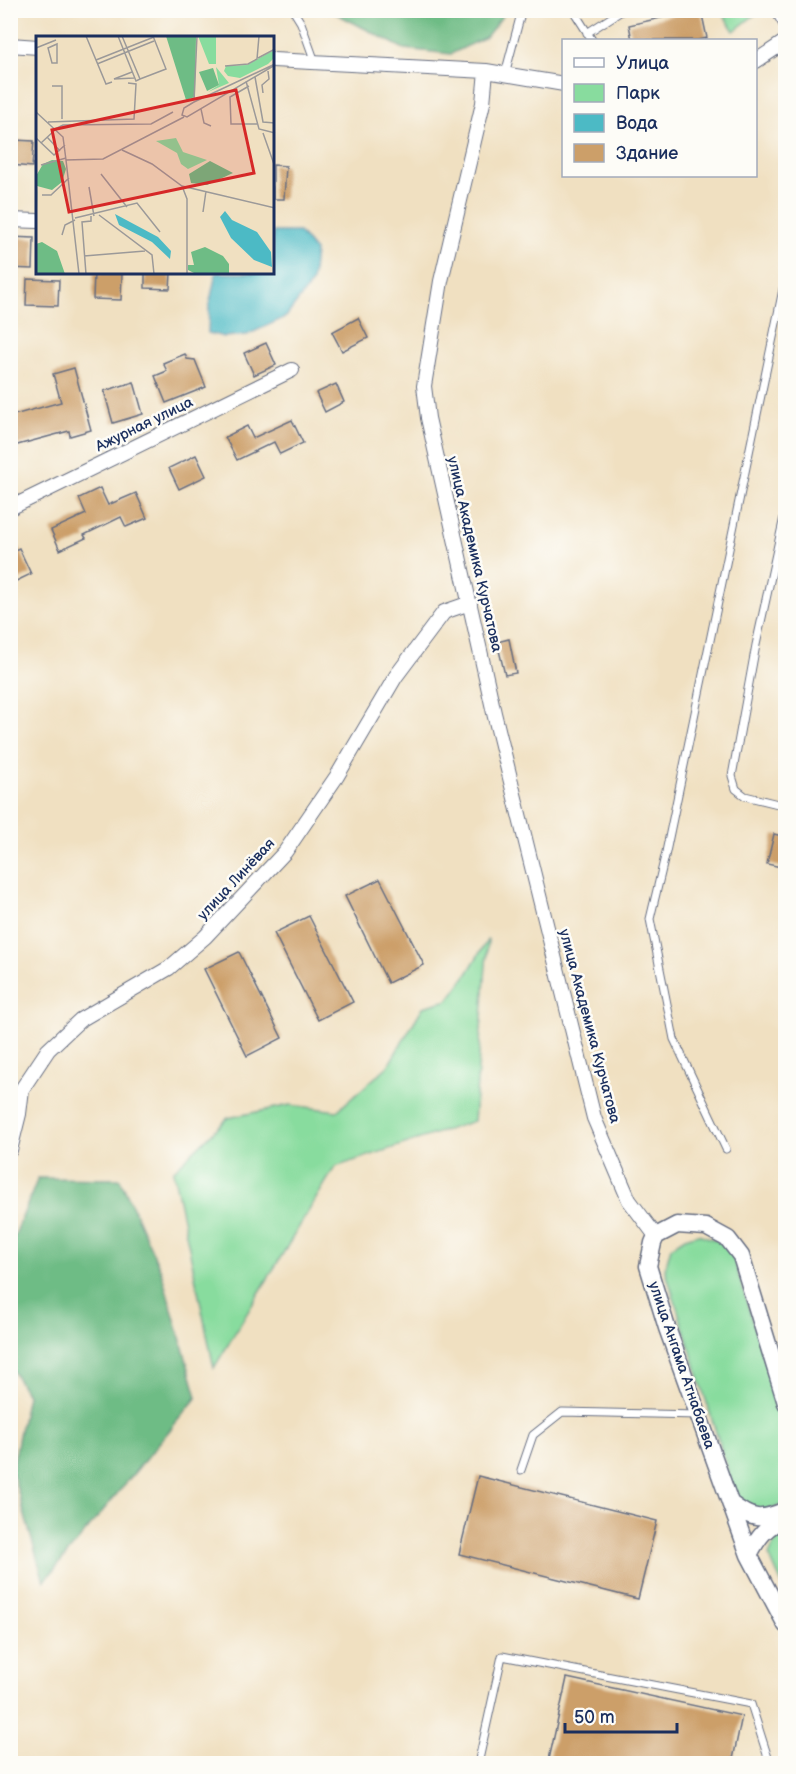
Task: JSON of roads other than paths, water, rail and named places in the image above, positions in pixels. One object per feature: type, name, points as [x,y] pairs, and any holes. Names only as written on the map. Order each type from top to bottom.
[{"type":"street","points":[[757,60],[786,41]]},
{"type":"street","points":[[10,45],[36,47]]},
{"type":"street","points":[[274,60],[486,72],[562,84]]},
{"type":"street","name":"улица Академика Курчатова","points":[[486,72],[483,103],[441,281],[424,386],[428,418],[494,713],[594,1118],[629,1200],[656,1236]]},
{"type":"street","points":[[10,220],[36,221]]},
{"type":"street","name":"Ажурная улица","points":[[10,508],[292,370]]},
{"type":"street","name":"улица Линёвая","points":[[10,1150],[19,1114],[16,1093],[48,1050],[80,1020],[169,968],[205,937],[285,852],[338,776],[396,676],[444,612],[470,603]]},
{"type":"street","points":[[656,1236],[677,1225],[706,1227],[728,1239],[741,1256],[754,1303],[779,1361],[786,1403]]},
{"type":"street","name":"улица Ангама Атнабаева","points":[[656,1236],[652,1243],[648,1266],[667,1328],[749,1555],[786,1625]]},
{"type":"street","points":[[730,1502],[746,1515],[762,1519],[786,1510]]},
{"type":"street","points":[[749,1555],[757,1539],[774,1524],[786,1520]]},
{"type":"lane","points":[[294,10],[315,62]]},
{"type":"lane","points":[[505,74],[522,10]]},
{"type":"lane","points":[[573,10],[591,39]]},
{"type":"lane","points":[[587,33],[623,10]]},
{"type":"lane","points":[[774,10],[786,30]]},
{"type":"lane","points":[[726,1149],[674,1039],[650,919],[666,852],[786,275]]},
{"type":"lane","points":[[786,508],[756,645],[732,776],[736,789],[745,796],[786,806]]},
{"type":"lane","points":[[521,1470],[533,1435],[562,1412],[698,1415]]},
{"type":"lane","points":[[478,1764],[502,1656],[751,1704],[770,1764]]},
{"type":"water","points":[[274,232],[299,232],[315,251],[312,282],[286,317],[247,335],[224,337],[208,333],[209,306],[216,274],[274,274]]}]
